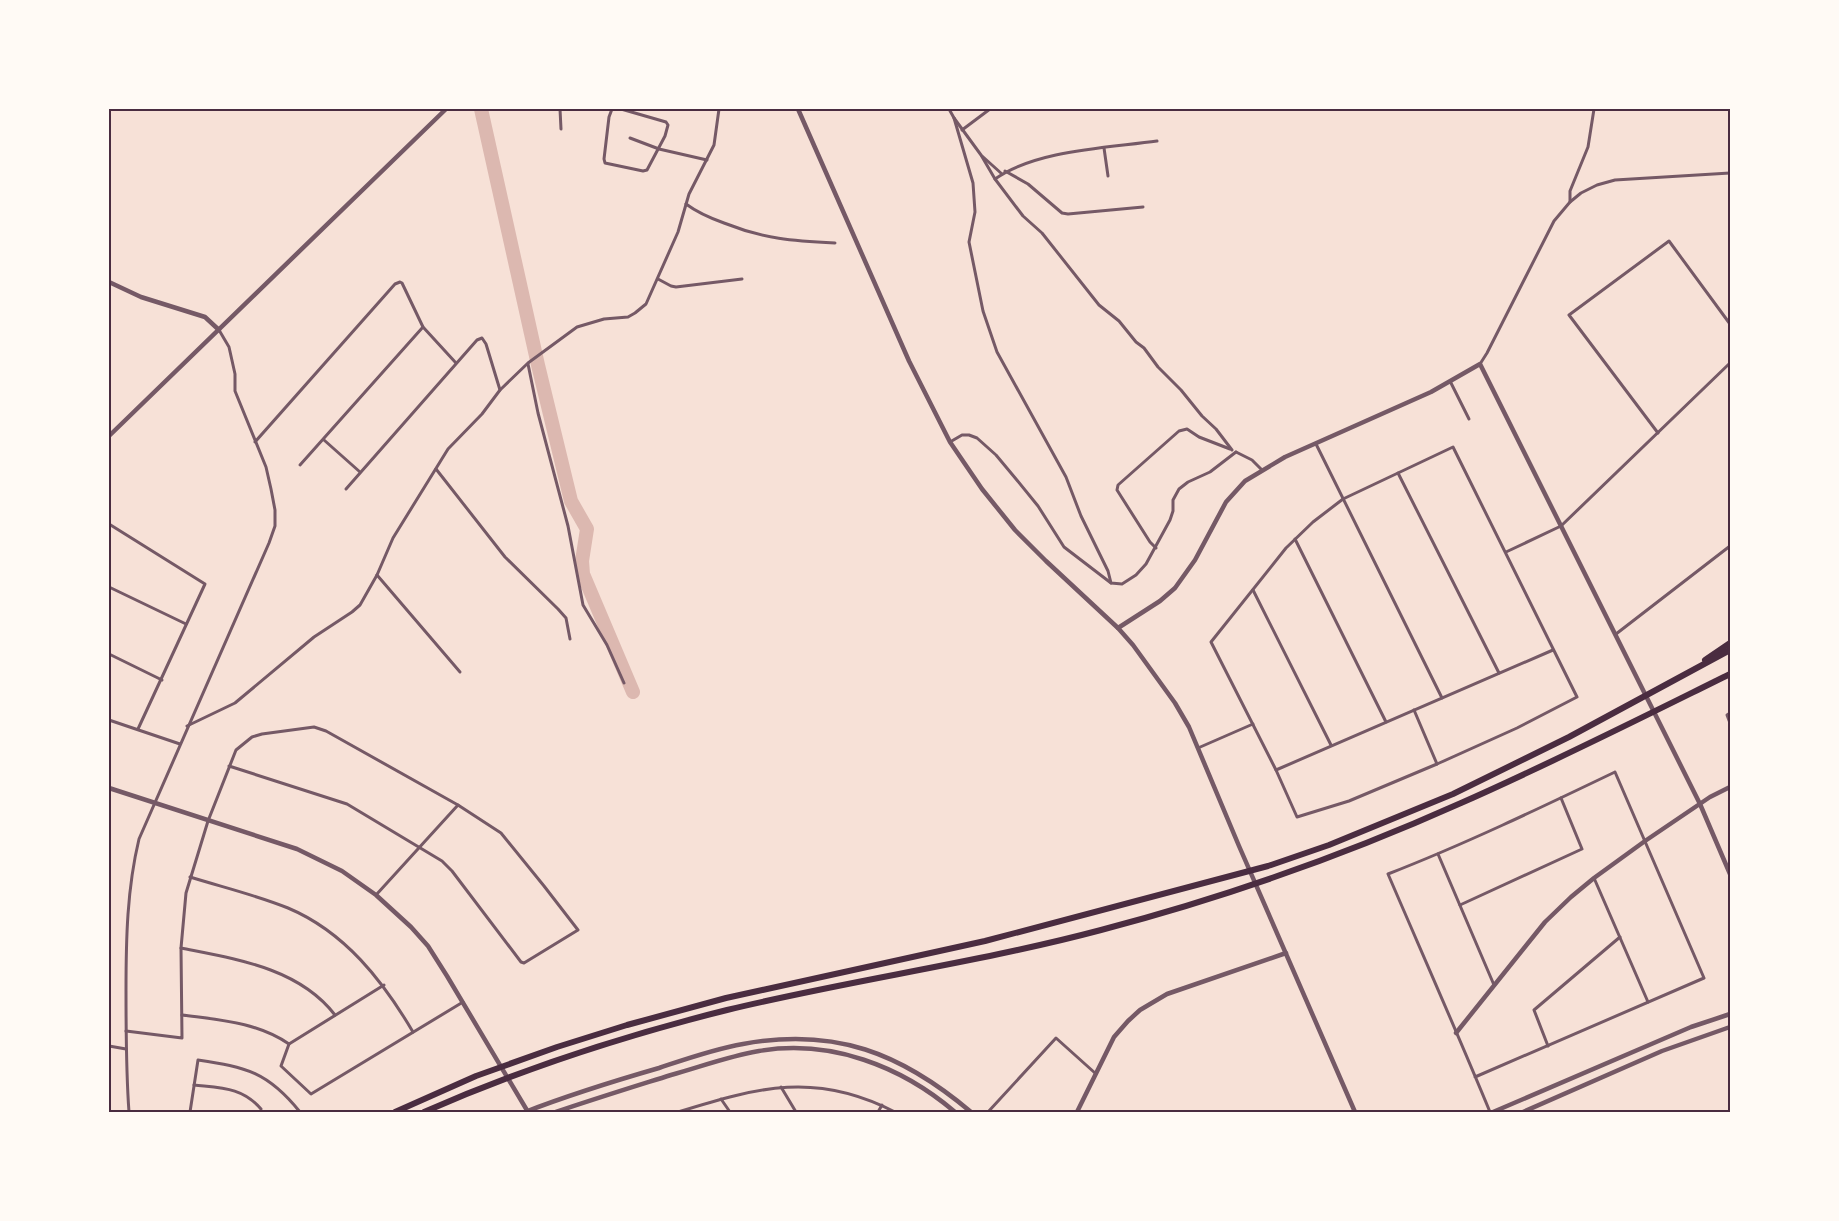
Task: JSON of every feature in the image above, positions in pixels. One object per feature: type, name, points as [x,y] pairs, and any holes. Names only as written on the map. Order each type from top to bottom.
[{"type":"highway","points":[[1668,684],[1730,643]]},
{"type":"highway","points":[[395,1112],[476,1076],[557,1047],[627,1025],[726,998],[985,941],[1285,860],[1329,845],[1453,794],[1569,737],[1730,650]]},
{"type":"highway","points":[[424,1112],[486,1085],[559,1058],[717,1013],[827,988],[1055,942],[1188,906],[1333,856],[1458,805],[1564,756],[1730,673]]},
{"type":"street","points":[[109,436],[446,109]]},
{"type":"street","points":[[560,109],[561,129]]},
{"type":"street","points":[[612,109],[608,117],[605,163],[643,171],[647,170],[659,149],[668,125],[666,122],[621,109]]},
{"type":"street","points":[[187,726],[235,703],[314,637],[360,605],[377,575],[393,538],[448,448],[482,414],[500,390],[528,364],[576,328],[604,319],[628,317],[635,314],[646,304],[678,232],[686,204],[714,145],[719,109]]},
{"type":"street","points":[[798,109],[908,361],[950,442],[978,483],[1015,530],[1118,628],[1155,673],[1175,703],[1198,748],[1238,846],[1355,1112]]},
{"type":"street","points":[[949,109],[995,179],[1023,216],[1042,233],[1099,305],[1119,321],[1136,342],[1144,348],[1158,367],[1181,390],[1234,451]]},
{"type":"street","points":[[962,130],[990,109]]},
{"type":"street","points":[[1570,202],[1570,191],[1588,147],[1594,109]]},
{"type":"street","points":[[954,118],[973,183],[975,212],[969,242],[983,311],[998,352],[1066,477],[1081,516],[1108,571],[1111,584]]},
{"type":"street","points":[[630,138],[659,149],[707,160]]},
{"type":"street","points":[[995,179],[1004,172],[1057,154],[1157,141]]},
{"type":"street","points":[[1104,148],[1108,176]]},
{"type":"street","points":[[981,155],[1004,172],[1028,184],[1062,213],[1143,208]]},
{"type":"street","points":[[1118,628],[1160,601],[1175,588],[1195,560],[1226,502],[1245,481],[1262,470],[1316,444],[1431,392],[1480,364],[1554,221],[1570,202],[1581,193],[1596,185],[1616,180],[1730,173]]},
{"type":"street","points":[[686,204],[698,213],[748,233],[793,241],[835,243]]},
{"type":"street","points":[[1658,433],[1569,315],[1669,241],[1730,324]]},
{"type":"street","points":[[658,279],[676,287],[742,279]]},
{"type":"street","points":[[109,282],[141,297],[205,317],[219,330],[229,347],[235,390],[266,467],[275,510],[274,526],[269,543],[139,839],[132,869],[127,910],[126,1049],[129,1112]]},
{"type":"street","points":[[255,442],[396,284],[400,282],[423,327],[456,363]]},
{"type":"street","points":[[300,465],[423,327]]},
{"type":"street","points":[[346,489],[477,340],[482,338],[486,344],[500,390]]},
{"type":"street","points":[[528,364],[538,413],[568,526],[582,605],[608,645],[624,682]]},
{"type":"street","points":[[1480,364],[1674,750],[1730,874]]},
{"type":"street","points":[[1506,552],[1561,526],[1730,364]]},
{"type":"street","points":[[1450,381],[1469,419]]},
{"type":"street","points":[[1156,548],[1150,542],[1117,490],[1118,485],[1179,431],[1187,429],[1199,437],[1234,451],[1252,460],[1262,470]]},
{"type":"street","points":[[950,442],[962,435],[977,438],[996,455],[1038,506],[1064,547],[1111,584],[1122,584],[1136,575],[1146,564],[1170,520],[1173,511],[1173,500],[1179,490],[1188,482],[1210,472],[1234,451]]},
{"type":"street","points":[[324,440],[360,472]]},
{"type":"street","points":[[1316,444],[1442,698]]},
{"type":"street","points":[[1453,447],[1577,697],[1517,728],[1437,764],[1349,801],[1297,817],[1276,770],[1212,642],[1295,539],[1313,522],[1343,499],[1398,473],[1453,447]]},
{"type":"street","points":[[436,469],[505,557],[566,618],[570,639]]},
{"type":"street","points":[[1398,473],[1500,673]]},
{"type":"street","points":[[109,524],[205,584],[138,729]]},
{"type":"street","points":[[1295,539],[1386,722]]},
{"type":"street","points":[[1616,634],[1730,546]]},
{"type":"street","points":[[377,575],[460,672]]},
{"type":"street","points":[[109,587],[186,624]]},
{"type":"street","points":[[1253,590],[1331,745]]},
{"type":"street","points":[[1276,770],[1553,650]]},
{"type":"street","points":[[109,654],[162,680]]},
{"type":"street","points":[[1414,710],[1437,764]]},
{"type":"street","points":[[1730,713],[1727,715],[1730,723]]},
{"type":"street","points":[[109,720],[180,744]]},
{"type":"street","points":[[1198,748],[1253,724]]},
{"type":"street","points":[[126,1031],[182,1038],[182,948],[186,893],[208,821],[229,766],[236,750],[252,737],[291,729],[314,727],[344,740],[458,805],[501,833],[578,930],[524,963],[521,962],[452,871],[442,861],[347,804],[229,766]]},
{"type":"street","points":[[1475,1077],[1704,978],[1615,772],[1438,854],[1388,874],[1475,1077],[1492,1112],[1691,1027],[1730,1014]]},
{"type":"street","points":[[1456,1033],[1545,922],[1594,878],[1700,804],[1730,787]]},
{"type":"street","points":[[109,788],[297,849],[342,871],[376,895],[400,916],[428,946],[527,1112],[579,1092],[717,1050],[764,1040],[798,1038],[827,1040],[887,1057],[920,1073],[971,1112]]},
{"type":"street","points":[[1460,905],[1582,849],[1561,798]]},
{"type":"street","points":[[376,895],[458,805]]},
{"type":"street","points":[[1438,854],[1494,985]]},
{"type":"street","points":[[190,877],[290,908],[309,919],[353,950],[384,985],[413,1032]]},
{"type":"street","points":[[1594,878],[1648,1002]]},
{"type":"street","points":[[1548,1046],[1534,1010],[1620,937]]},
{"type":"street","points":[[182,948],[233,958],[278,972],[315,994],[335,1015]]},
{"type":"street","points":[[1077,1112],[1114,1037],[1128,1021],[1152,1002],[1167,994],[1286,953]]},
{"type":"street","points":[[384,985],[289,1044],[280,1063],[281,1066],[311,1094],[463,1002]]},
{"type":"street","points":[[182,1015],[236,1022],[281,1038],[289,1044]]},
{"type":"street","points":[[1523,1112],[1662,1051],[1730,1027]]},
{"type":"street","points":[[988,1112],[1056,1038],[1095,1073]]},
{"type":"street","points":[[109,1046],[126,1049]]},
{"type":"street","points":[[556,1112],[588,1100],[735,1056],[792,1048],[823,1050],[876,1063],[905,1077],[935,1095],[955,1112]]},
{"type":"street","points":[[190,1112],[198,1060],[252,1071],[282,1091],[300,1112]]},
{"type":"street","points":[[194,1085],[234,1090],[256,1103],[261,1109]]},
{"type":"street","points":[[678,1112],[721,1098],[757,1090],[805,1086],[826,1088],[866,1098],[895,1112]]},
{"type":"street","points":[[781,1087],[796,1112]]},
{"type":"street","points":[[721,1098],[730,1112]]},
{"type":"street","points":[[878,1112],[882,1105]]},
{"type":"waterway","points":[[481,109],[538,365],[571,501],[587,529],[582,561],[583,574],[633,692]]}]
